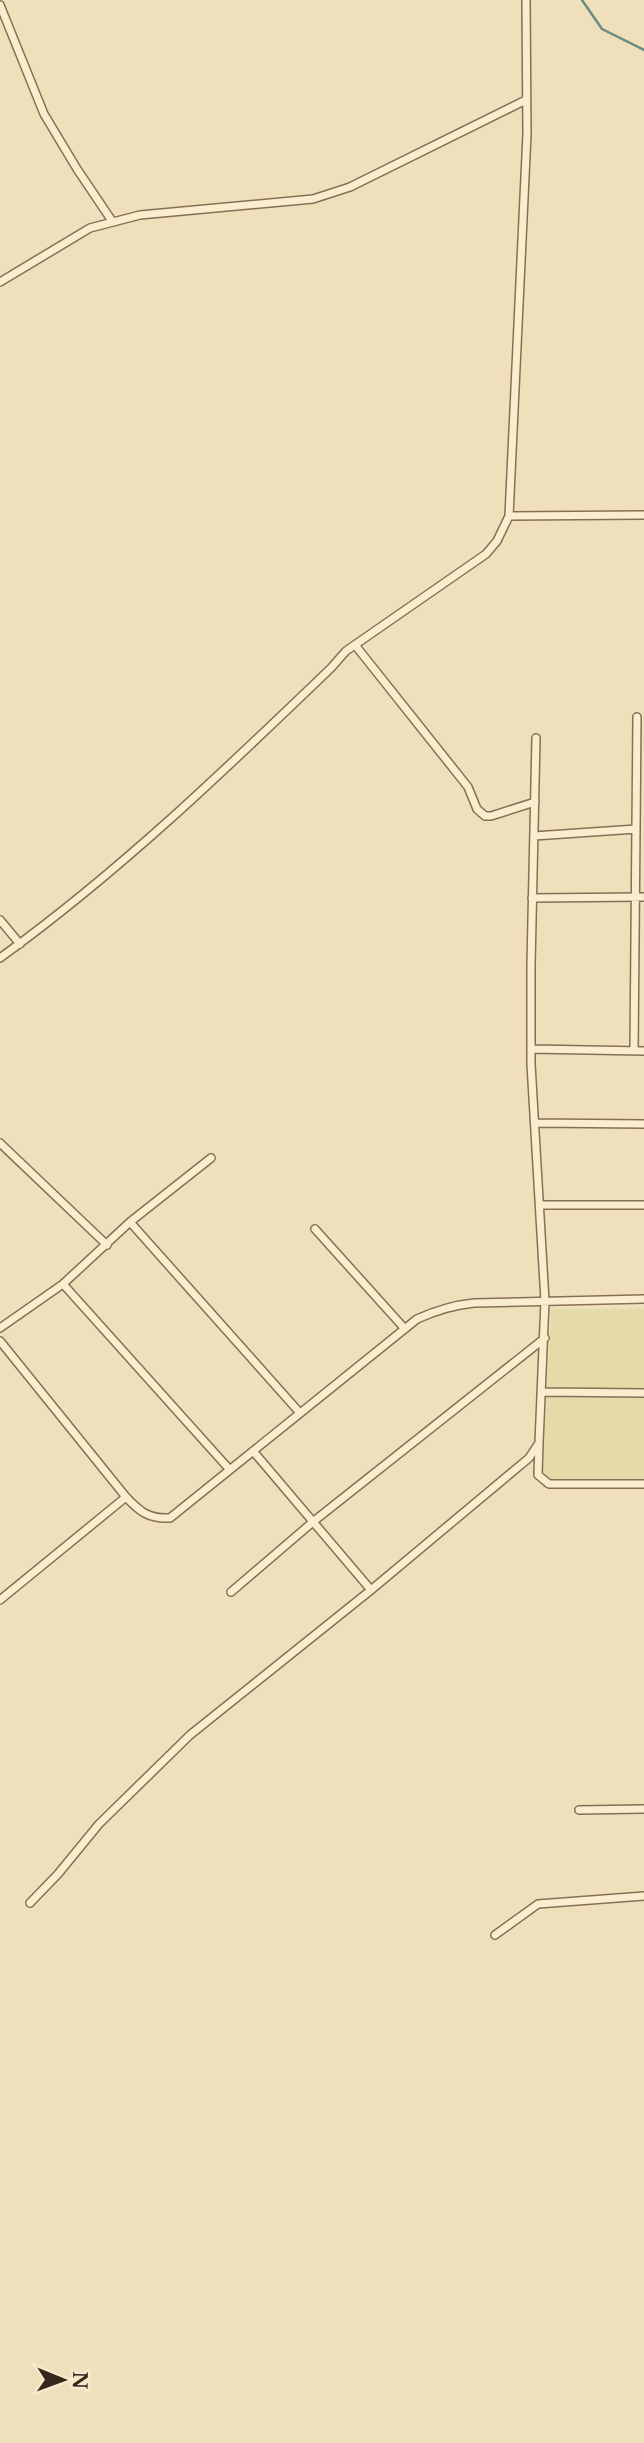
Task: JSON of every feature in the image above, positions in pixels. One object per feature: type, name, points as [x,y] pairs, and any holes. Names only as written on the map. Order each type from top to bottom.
[{"type":"street","points":[[0,958],[130,854],[225,771],[355,645],[486,554],[497,541],[509,516],[526,100],[526,0]]},
{"type":"street","points":[[0,5],[44,114],[76,169],[112,221]]},
{"type":"street","points":[[0,282],[90,228],[112,221],[140,215],[313,199],[350,187],[526,100]]},
{"type":"street","points":[[509,516],[644,515]]},
{"type":"street","points":[[355,645],[468,787],[477,809],[485,816],[535,802]]},
{"type":"street","points":[[634,1051],[640,897],[636,829],[637,717]]},
{"type":"street","points":[[536,738],[531,1049],[545,1301],[538,1475],[549,1484],[644,1484]]},
{"type":"street","points":[[534,836],[636,829]]},
{"type":"street","points":[[532,898],[640,897]]},
{"type":"street","points":[[0,919],[20,944]]},
{"type":"street","points":[[531,1049],[644,1051]]},
{"type":"street","points":[[536,1123],[644,1124]]},
{"type":"street","points":[[0,1143],[107,1245]]},
{"type":"street","points":[[0,1328],[63,1284],[130,1222],[211,1158]]},
{"type":"street","points":[[541,1205],[644,1206]]},
{"type":"street","points":[[130,1222],[300,1413]]},
{"type":"street","points":[[316,1229],[405,1329]]},
{"type":"street","points":[[63,1284],[230,1470]]},
{"type":"street","points":[[0,1341],[142,1514],[154,1519],[170,1518],[417,1319],[449,1305],[644,1299]]},
{"type":"street","points":[[231,1592],[314,1521],[545,1338]]},
{"type":"street","points":[[542,1392],[644,1393]]},
{"type":"street","points":[[30,1903],[99,1824],[190,1735],[371,1590],[529,1458],[538,1443]]},
{"type":"street","points":[[253,1451],[371,1590]]},
{"type":"street","points":[[0,1600],[126,1497]]},
{"type":"street","points":[[579,1811],[644,1809]]},
{"type":"street","points":[[495,1935],[538,1904],[644,1896]]},
{"type":"shaded area","points":[[551,1309],[644,1309],[644,1487],[542,1488]]},
{"type":"waterway","points":[[582,0],[602,29],[644,50]]}]
